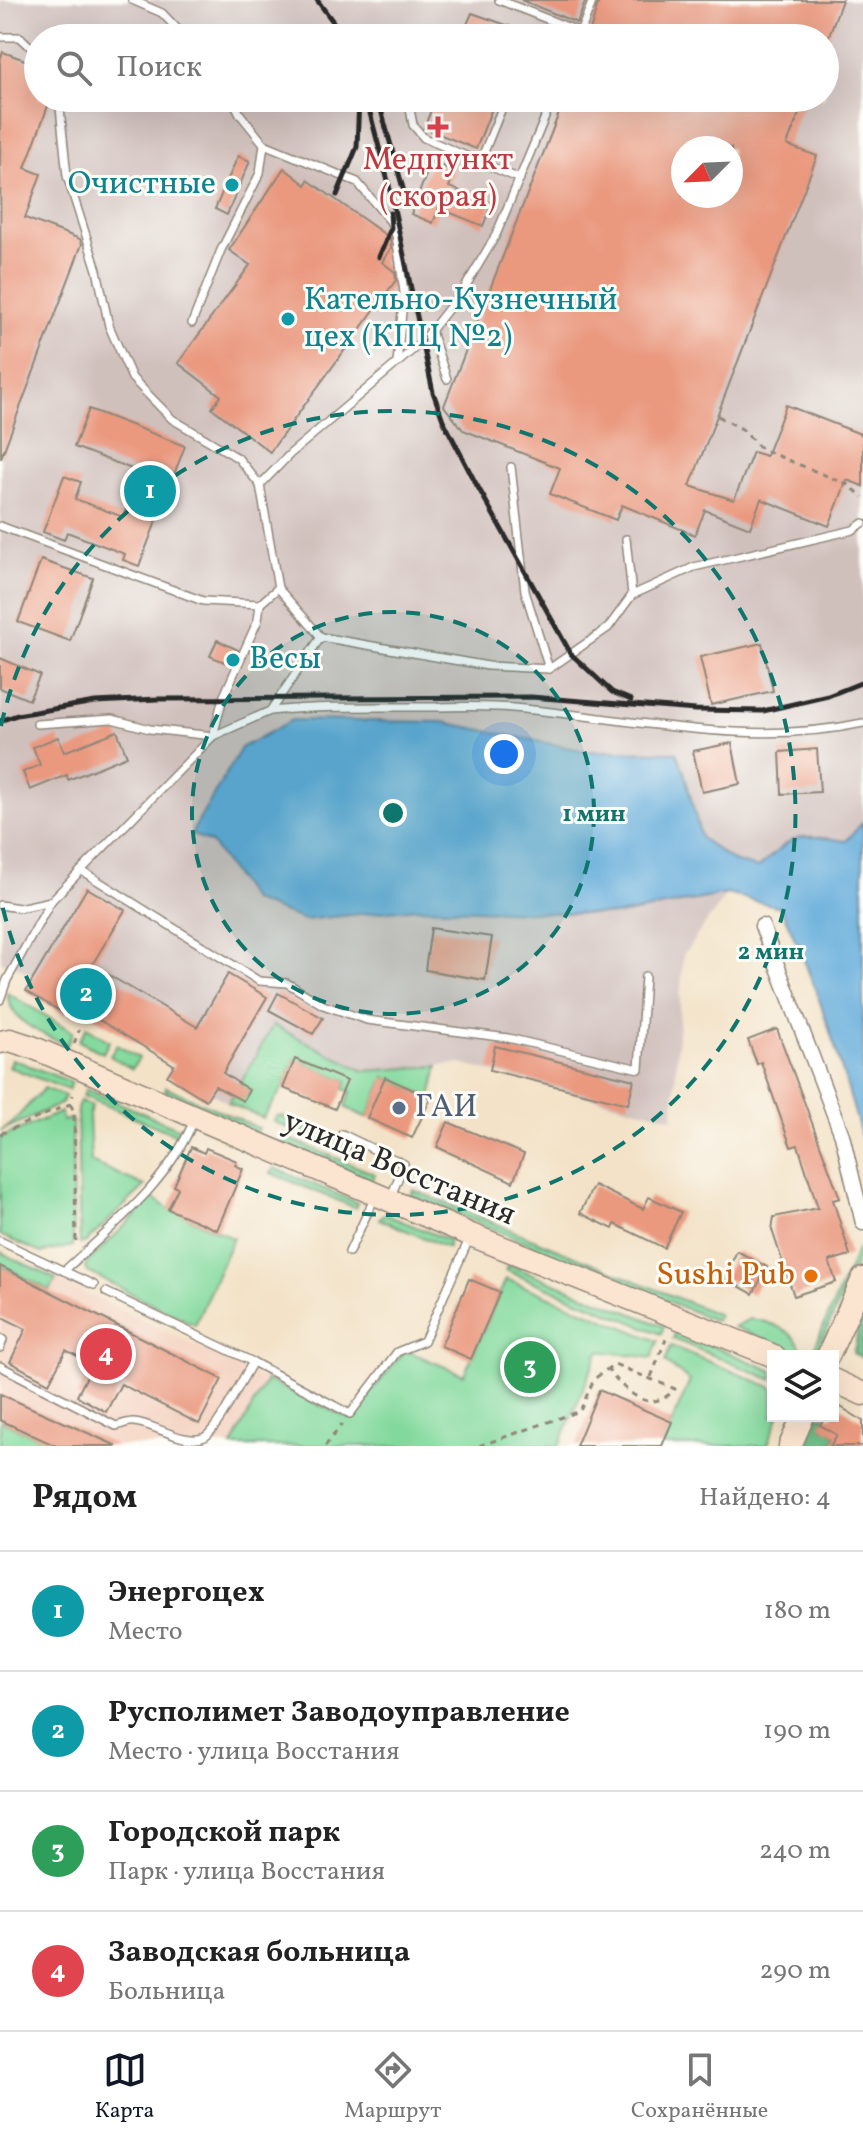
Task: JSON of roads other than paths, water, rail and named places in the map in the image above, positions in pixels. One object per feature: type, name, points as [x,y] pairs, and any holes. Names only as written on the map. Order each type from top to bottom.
[{"type":"street","points":[[762,926],[842,1135],[863,1223]]},
{"type":"street","name":"улица Восстания","points":[[0,1042],[10,1040],[32,1047],[471,1235],[767,1353]]},
{"type":"street","points":[[831,1350],[863,1279]]},
{"type":"street","points":[[839,1383],[863,1394]]},
{"type":"street","points":[[790,1446],[800,1422]]},
{"type":"lane","points":[[132,0],[162,13],[173,24]]},
{"type":"lane","points":[[499,0],[554,24]]},
{"type":"lane","points":[[583,24],[593,0]]},
{"type":"lane","points":[[0,37],[20,37],[24,41]]},
{"type":"lane","points":[[60,112],[67,176],[97,270],[109,326],[132,378],[172,419],[238,458],[260,485],[278,588],[321,637],[488,666],[549,669],[608,628],[632,595],[694,567],[853,530],[863,523]]},
{"type":"lane","points":[[239,112],[264,144],[357,182],[390,221],[396,235],[404,292],[397,363]]},
{"type":"lane","points":[[411,112],[413,125],[424,138],[520,179]]},
{"type":"lane","points":[[480,162],[500,112]]},
{"type":"lane","points":[[260,485],[290,454],[422,342],[464,289],[496,235],[548,112]]},
{"type":"lane","points":[[192,323],[221,250],[260,173],[264,144]]},
{"type":"lane","points":[[431,331],[447,379]]},
{"type":"lane","points":[[511,467],[525,591],[549,669]]},
{"type":"lane","points":[[0,526],[203,601],[260,604]]},
{"type":"lane","points":[[626,539],[632,595]]},
{"type":"lane","points":[[213,736],[223,698],[258,620],[260,604],[278,588]]},
{"type":"lane","points":[[270,711],[321,637]]},
{"type":"lane","points":[[0,1000],[7,980],[51,901],[213,736],[270,711],[313,707],[511,707],[634,723],[756,733],[863,723]]},
{"type":"lane","points":[[37,724],[112,719],[150,729],[213,736]]},
{"type":"lane","points":[[82,871],[259,981],[287,983],[323,1005],[367,1020],[508,1038],[639,1069],[645,976]]},
{"type":"lane","points":[[0,905],[19,908],[51,901]]},
{"type":"lane","points":[[64,1271],[149,1192],[186,1139],[195,1118]]},
{"type":"lane","points":[[342,1134],[404,1164],[349,1252]]},
{"type":"lane","points":[[106,1292],[253,1362],[350,1414],[397,1352],[424,1341],[471,1235]]},
{"type":"lane","points":[[0,1241],[94,1285]]},
{"type":"lane","points":[[0,1338],[3,1340],[0,1348]]},
{"type":"lane","points":[[0,1366],[116,1426],[133,1421],[175,1439],[196,1442],[207,1436],[217,1423],[253,1362]]},
{"type":"water","points":[[292,720],[443,722],[586,751],[676,752],[701,838],[733,861],[758,868],[797,838],[846,841],[863,822],[863,1142],[816,993],[780,907],[727,894],[619,915],[417,908],[304,920],[252,901],[211,843],[191,834],[241,748]]},
{"type":"railway","points":[[317,0],[335,24]]},
{"type":"railway","points":[[337,195],[357,147],[358,112]]},
{"type":"railway","points":[[370,112],[389,185],[433,392],[443,420],[571,654],[612,692],[631,700]]},
{"type":"railway","points":[[382,112],[404,192]]},
{"type":"railway","points":[[379,257],[391,228],[390,213]]},
{"type":"railway","points":[[0,721],[17,715],[95,702],[158,699],[531,697],[696,710],[763,711],[828,696],[863,682]]},
{"type":"place","name":"Медпункт (скорая)","points":[[438,127]]},
{"type":"place","name":"Очистные","points":[[232,185]]},
{"type":"place","name":"Кательно-Кузнечный цех (КПЦ №2)","points":[[288,319]]},
{"type":"place","name":"Энергоцех","points":[[150,491]]},
{"type":"place","name":"Весы","points":[[233,660]]},
{"type":"place","name":"Русполимет Заводоуправление","points":[[86,994]]},
{"type":"place","name":"ГАИ","points":[[399,1108]]},
{"type":"place","name":"Sushi Pub","points":[[811,1276]]},
{"type":"place","name":"Заводская больница","points":[[106,1354]]},
{"type":"place","name":"Городской парк","points":[[530,1367]]}]
